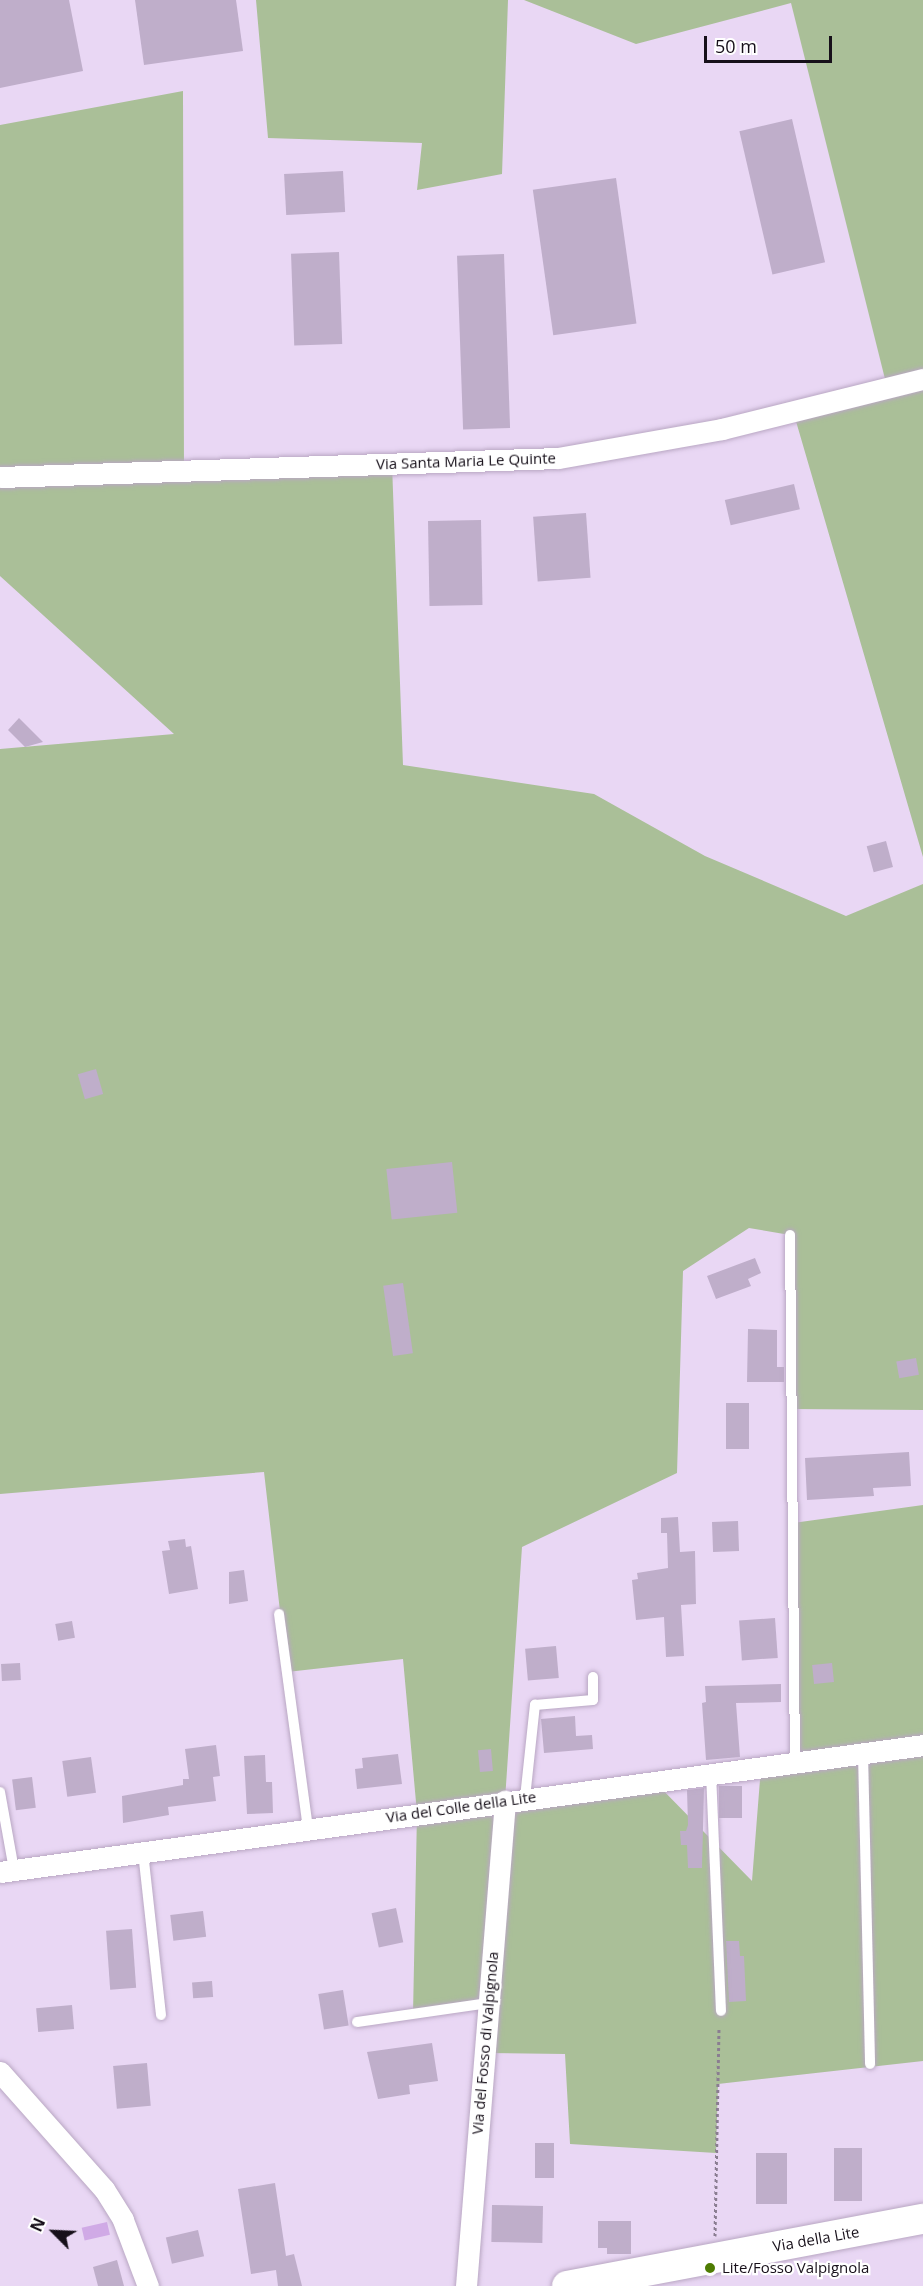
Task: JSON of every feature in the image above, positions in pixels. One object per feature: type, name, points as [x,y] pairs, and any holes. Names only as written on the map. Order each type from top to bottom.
[{"type":"street","name":"Via Santa Maria Le Quinte","points":[[0,477],[558,458],[722,429],[923,379]]},
{"type":"street","name":"Via del Colle della Lite","points":[[7,1871],[515,1799],[923,1745]]},
{"type":"street","name":"Via del Fosso di Valpignola","points":[[466,2286],[489,2003],[515,1799]]},
{"type":"street","points":[[0,2072],[104,2189],[123,2220],[148,2286]]},
{"type":"street","name":"Via della Lite","points":[[567,2286],[923,2219]]},
{"type":"lane","points":[[790,1235],[795,1762]]},
{"type":"lane","points":[[279,1614],[308,1828]]},
{"type":"lane","points":[[515,1799],[535,1705],[594,1700],[594,1677]]},
{"type":"lane","points":[[863,1753],[870,2064]]},
{"type":"lane","points":[[711,1773],[722,2011]]},
{"type":"lane","points":[[0,1792],[7,1871]]},
{"type":"lane","points":[[143,1852],[161,2015]]},
{"type":"lane","points":[[357,2022],[489,2003]]},
{"type":"path","points":[[714,2258],[719,2029]]},
{"type":"green space","points":[[256,0],[508,0],[502,174],[417,190],[422,143],[268,138]]},
{"type":"green space","points":[[524,0],[923,0],[923,857],[793,411],[887,387],[791,3],[636,44]]},
{"type":"green space","points":[[183,91],[184,471],[392,464],[403,765],[594,794],[705,856],[846,916],[923,884],[923,1410],[792,1409],[790,1235],[749,1228],[683,1271],[677,1473],[522,1547],[505,1800],[654,1781],[752,1881],[761,1767],[795,1762],[793,1523],[923,1505],[923,2061],[718,2084],[716,2153],[570,2144],[565,2054],[485,2053],[489,2003],[413,2014],[417,1813],[403,1659],[287,1672],[264,1472],[0,1494],[0,749],[174,734],[0,576],[0,125]]},
{"type":"shaded area","points":[[107,2222],[110,2235],[85,2241],[82,2228]]},
{"type":"building","points":[[0,0],[69,0],[83,71],[0,88]]},
{"type":"building","points":[[135,0],[236,0],[243,51],[144,65]]},
{"type":"building","points":[[792,119],[825,262],[772,274],[739,131]]},
{"type":"building","points":[[343,171],[345,212],[286,215],[284,174]]},
{"type":"building","points":[[616,178],[636,324],[553,335],[533,190]]},
{"type":"building","points":[[339,252],[342,344],[294,346],[291,254]]},
{"type":"building","points":[[504,254],[510,428],[463,430],[457,256]]},
{"type":"building","points":[[794,484],[800,509],[731,525],[725,500]]},
{"type":"building","points":[[586,513],[591,578],[538,582],[533,517]]},
{"type":"building","points":[[481,520],[482,605],[429,606],[428,521]]},
{"type":"building","points":[[19,718],[43,742],[25,747],[8,730]]},
{"type":"building","points":[[886,841],[893,867],[874,872],[867,846]]},
{"type":"building","points":[[96,1069],[103,1094],[85,1099],[78,1074]]},
{"type":"building","points":[[452,1162],[457,1213],[392,1220],[386,1169]]},
{"type":"building","points":[[755,1258],[761,1273],[748,1279],[751,1286],[716,1299],[707,1276]]},
{"type":"building","points":[[403,1283],[413,1353],[393,1356],[383,1286]]},
{"type":"building","points":[[748,1329],[777,1330],[777,1367],[784,1367],[784,1382],[747,1382]]},
{"type":"building","points":[[916,1358],[919,1375],[899,1378],[896,1361]]},
{"type":"building","points":[[726,1403],[749,1403],[749,1449],[726,1449]]},
{"type":"building","points":[[909,1452],[911,1486],[873,1488],[874,1496],[807,1500],[805,1458]]},
{"type":"building","points":[[678,1517],[680,1552],[695,1551],[696,1604],[681,1605],[684,1656],[666,1657],[664,1617],[636,1620],[632,1580],[638,1579],[637,1573],[668,1568],[667,1533],[661,1533],[661,1518]]},
{"type":"building","points":[[738,1521],[739,1551],[713,1552],[712,1522]]},
{"type":"building","points":[[185,1539],[186,1547],[191,1546],[198,1589],[169,1594],[162,1551],[170,1550],[168,1541]]},
{"type":"building","points":[[244,1570],[248,1601],[229,1604],[229,1572]]},
{"type":"building","points":[[775,1618],[778,1658],[742,1660],[739,1621]]},
{"type":"building","points":[[72,1621],[75,1638],[58,1641],[55,1624]]},
{"type":"building","points":[[556,1646],[559,1678],[528,1681],[525,1649]]},
{"type":"building","points":[[20,1663],[21,1680],[2,1681],[1,1664]]},
{"type":"building","points":[[832,1663],[834,1682],[814,1684],[812,1665]]},
{"type":"building","points":[[781,1684],[781,1702],[736,1703],[740,1757],[706,1760],[702,1703],[706,1702],[705,1686]]},
{"type":"building","points":[[575,1716],[576,1736],[592,1735],[593,1749],[544,1753],[541,1719]]},
{"type":"building","points":[[216,1745],[220,1776],[213,1777],[216,1801],[168,1807],[169,1815],[123,1823],[122,1796],[183,1785],[183,1779],[189,1779],[185,1749]]},
{"type":"building","points":[[491,1749],[493,1771],[480,1772],[478,1750]]},
{"type":"building","points":[[398,1754],[402,1784],[357,1789],[355,1769],[363,1768],[362,1758]]},
{"type":"building","points":[[265,1755],[266,1782],[272,1782],[273,1813],[247,1814],[244,1756]]},
{"type":"building","points":[[91,1757],[96,1793],[67,1797],[62,1761]]},
{"type":"building","points":[[32,1777],[36,1808],[16,1810],[12,1779]]},
{"type":"building","points":[[719,1786],[742,1786],[742,1818],[719,1818]]},
{"type":"building","points":[[704,1788],[702,1868],[688,1868],[687,1845],[681,1845],[680,1831],[686,1831],[688,1825],[687,1790]]},
{"type":"building","points":[[396,1908],[403,1942],[379,1947],[372,1913]]},
{"type":"building","points":[[203,1911],[206,1937],[173,1941],[170,1915]]},
{"type":"building","points":[[132,1929],[136,1988],[110,1990],[106,1931]]},
{"type":"building","points":[[726,1941],[739,1941],[740,1956],[744,1956],[746,2001],[729,2002]]},
{"type":"building","points":[[212,1981],[213,1997],[193,1998],[192,1982]]},
{"type":"building","points":[[343,1990],[349,2026],[324,2029],[318,1994]]},
{"type":"building","points":[[72,2005],[74,2029],[38,2032],[36,2008]]},
{"type":"building","points":[[432,2043],[438,2081],[409,2085],[410,2094],[378,2099],[367,2052]]},
{"type":"building","points":[[147,2063],[151,2106],[117,2109],[113,2066]]},
{"type":"building","points":[[535,2143],[554,2143],[554,2178],[535,2178]]},
{"type":"building","points":[[834,2148],[862,2148],[862,2201],[834,2201]]},
{"type":"building","points":[[756,2153],[787,2153],[787,2204],[756,2204]]},
{"type":"building","points":[[275,2183],[286,2256],[294,2254],[302,2286],[278,2286],[276,2270],[251,2274],[238,2189]]},
{"type":"building","points":[[492,2205],[543,2206],[542,2243],[491,2242]]},
{"type":"building","points":[[598,2221],[631,2221],[631,2254],[607,2254],[607,2248],[598,2248]]},
{"type":"building","points":[[198,2230],[204,2256],[172,2264],[166,2237]]},
{"type":"building","points":[[117,2260],[124,2286],[98,2286],[93,2267]]},
{"type":"place","name":"Lite/Fosso Valpignola","points":[[710,2268]]}]
